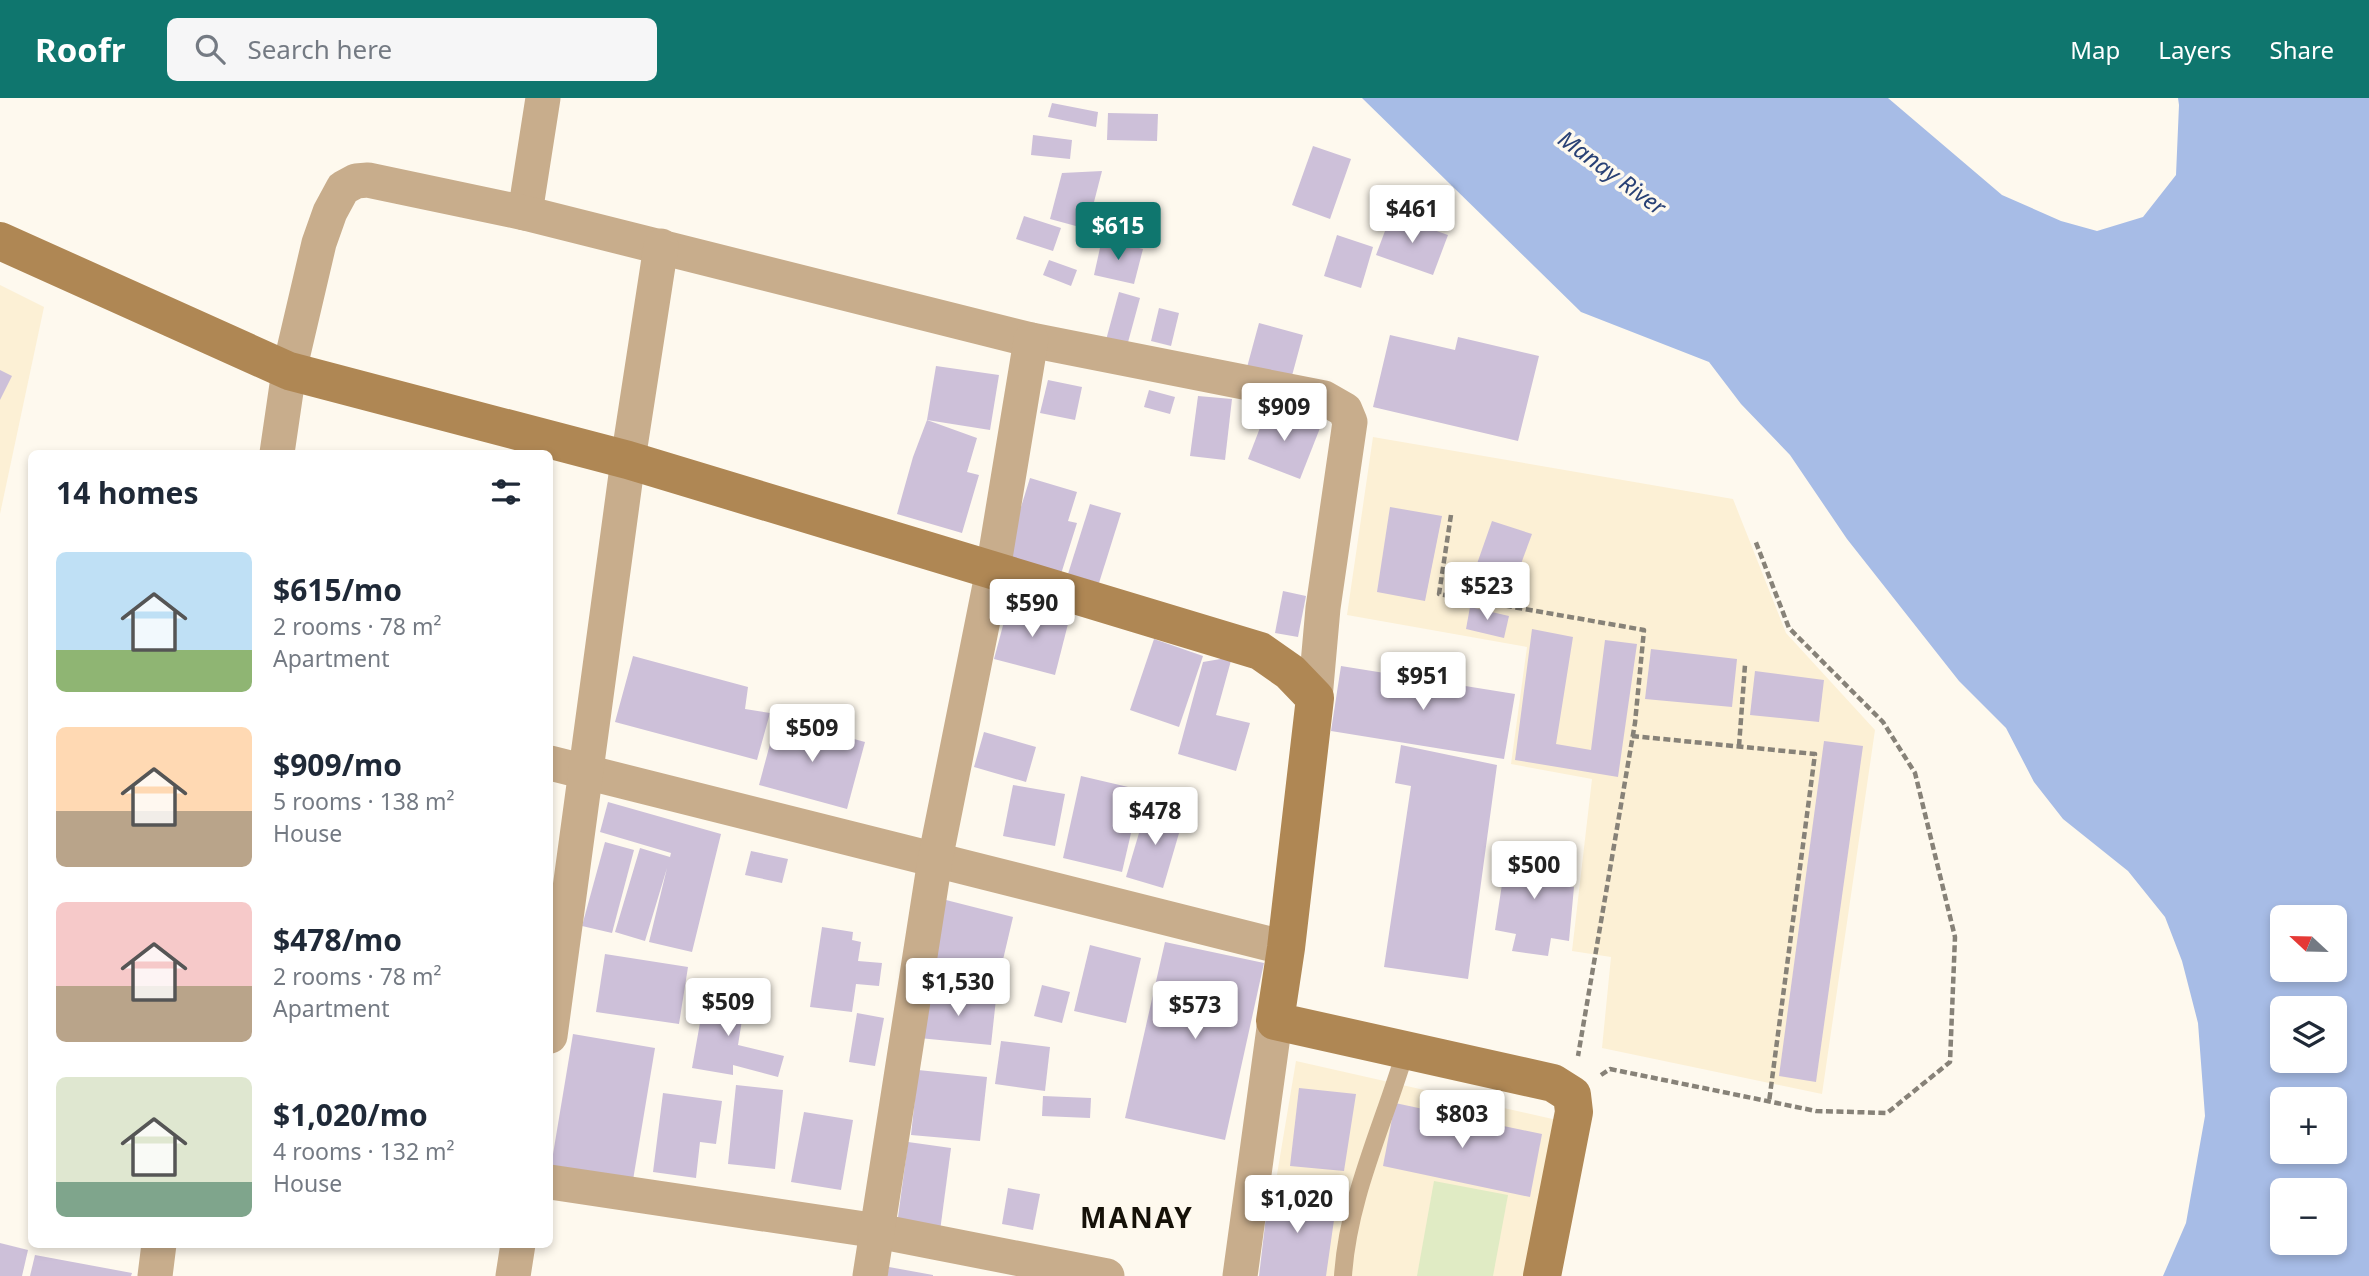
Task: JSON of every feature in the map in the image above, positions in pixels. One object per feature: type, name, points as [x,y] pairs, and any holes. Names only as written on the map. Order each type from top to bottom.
[{"type":"street","points":[[525,213],[543,98]]},
{"type":"street","points":[[277,450],[289,371],[319,243],[338,195],[348,185],[368,180],[525,213],[1031,340],[1324,398],[1345,410],[1350,422],[1323,608],[1286,948],[1240,1276]]},
{"type":"street","points":[[2,245],[289,371],[628,460],[1252,647],[1290,672],[1315,698]]},
{"type":"street","points":[[553,1014],[628,460],[661,246]]},
{"type":"street","points":[[870,1276],[935,860],[993,570],[1031,340]]},
{"type":"street","points":[[553,764],[1286,948]]},
{"type":"street","points":[[1275,1021],[1553,1083],[1572,1095],[1574,1112],[1542,1276]]},
{"type":"street","points":[[553,1182],[878,1231],[1107,1276]]},
{"type":"street","points":[[155,1276],[158,1248]]},
{"type":"street","points":[[513,1276],[517,1248]]},
{"type":"lane","points":[[1343,1276],[1344,1256],[1364,1171],[1406,1049]]},
{"type":"path","points":[[1451,514],[1439,594],[1644,630],[1632,736],[1572,1095]]},
{"type":"path","points":[[1572,1095],[1610,1069],[1816,1111],[1887,1113],[1950,1062],[1955,937],[1915,773],[1883,722],[1789,628],[1755,540]]},
{"type":"path","points":[[1740,746],[1745,665]]},
{"type":"path","points":[[1632,736],[1815,754],[1769,1102]]},
{"type":"shaded area","points":[[0,285],[44,307],[0,514]]},
{"type":"shaded area","points":[[1373,437],[1733,499],[1786,633],[1875,730],[1822,1094],[1602,1048],[1611,957],[1572,951],[1592,779],[1511,764],[1527,647],[1347,615]]},
{"type":"shaded area","points":[[1296,1061],[1557,1120],[1527,1276],[1260,1276]]},
{"type":"green space","points":[[1434,1181],[1508,1195],[1493,1276],[1417,1276]]},
{"type":"water","name":"Manay River","points":[[1362,98],[1888,98],[2002,195],[2061,221],[2097,231],[2143,217],[2176,175],[2178,98],[2369,98],[2369,1276],[2163,1276],[2186,1223],[2205,1116],[2198,1023],[2182,961],[2165,917],[2128,871],[2063,819],[2034,782],[2006,728],[1959,681],[1847,539],[1790,455],[1741,404],[1709,362],[1581,312]]},
{"type":"building","points":[[1052,103],[1098,112],[1096,127],[1048,117]]},
{"type":"building","points":[[1108,113],[1158,114],[1157,141],[1107,140]]},
{"type":"building","points":[[1033,135],[1072,140],[1070,159],[1031,155]]},
{"type":"building","points":[[1313,146],[1351,159],[1330,219],[1292,205]]},
{"type":"building","points":[[1102,171],[1087,229],[1050,219],[1062,173]]},
{"type":"building","points":[[1391,215],[1448,235],[1433,275],[1376,255]]},
{"type":"building","points":[[1024,216],[1061,228],[1053,251],[1016,239]]},
{"type":"building","points":[[1337,235],[1373,247],[1361,288],[1324,276]]},
{"type":"building","points":[[1102,239],[1143,249],[1134,284],[1094,275]]},
{"type":"building","points":[[1049,260],[1077,270],[1071,286],[1043,275]]},
{"type":"building","points":[[1119,292],[1140,298],[1127,346],[1106,340]]},
{"type":"building","points":[[1159,308],[1179,313],[1171,346],[1151,341]]},
{"type":"building","points":[[1259,323],[1303,335],[1290,383],[1246,371]]},
{"type":"building","points":[[1390,335],[1455,350],[1458,337],[1539,356],[1518,441],[1373,407]]},
{"type":"building","points":[[936,366],[999,375],[990,430],[927,420]]},
{"type":"building","points":[[0,370],[12,376],[0,400]]},
{"type":"building","points":[[1048,380],[1082,387],[1075,420],[1040,413]]},
{"type":"building","points":[[1149,390],[1175,397],[1170,414],[1144,407]]},
{"type":"building","points":[[1198,396],[1232,399],[1225,460],[1190,456]]},
{"type":"building","points":[[1268,407],[1320,428],[1300,479],[1248,459]]},
{"type":"building","points":[[927,420],[977,438],[967,472],[979,475],[962,533],[897,514]]},
{"type":"building","points":[[1030,478],[1077,492],[1068,521],[1077,523],[1061,574],[999,555],[1021,507]]},
{"type":"building","points":[[1090,504],[1121,513],[1099,583],[1068,574]]},
{"type":"building","points":[[1390,507],[1442,516],[1425,601],[1377,592]]},
{"type":"building","points":[[1492,521],[1532,534],[1511,591],[1472,578]]},
{"type":"building","points":[[1283,591],[1306,596],[1298,637],[1275,633]]},
{"type":"building","points":[[1009,603],[1069,620],[1055,675],[994,659]]},
{"type":"building","points":[[1470,607],[1509,616],[1504,638],[1466,629]]},
{"type":"building","points":[[1532,629],[1573,637],[1556,744],[1591,750],[1605,640],[1637,644],[1618,777],[1515,760]]},
{"type":"building","points":[[1154,639],[1203,656],[1179,727],[1130,710]]},
{"type":"building","points":[[1651,649],[1737,659],[1732,707],[1645,699]]},
{"type":"building","points":[[633,656],[748,687],[745,709],[770,713],[757,760],[615,722]]},
{"type":"building","points":[[1232,657],[1216,715],[1250,723],[1236,771],[1178,754],[1203,662]]},
{"type":"building","points":[[1341,666],[1515,694],[1504,759],[1331,731]]},
{"type":"building","points":[[1755,671],[1824,680],[1819,722],[1750,715]]},
{"type":"building","points":[[777,718],[865,742],[847,809],[759,785]]},
{"type":"building","points":[[984,732],[1036,747],[1026,782],[974,767]]},
{"type":"building","points":[[1824,741],[1863,746],[1816,1082],[1779,1076]]},
{"type":"building","points":[[1401,745],[1497,765],[1468,979],[1384,967],[1411,786],[1395,783]]},
{"type":"building","points":[[1081,776],[1141,790],[1122,872],[1063,858]]},
{"type":"building","points":[[1013,785],[1065,794],[1055,846],[1003,836]]},
{"type":"building","points":[[608,802],[721,834],[692,952],[649,942],[667,868],[645,941],[615,932],[640,848],[670,857],[671,853],[600,832]]},
{"type":"building","points":[[1147,806],[1184,816],[1163,888],[1126,877]]},
{"type":"building","points":[[605,842],[634,850],[612,933],[582,926]]},
{"type":"building","points":[[1508,845],[1561,854],[1556,885],[1574,887],[1569,941],[1551,938],[1548,956],[1512,951],[1516,934],[1495,930]]},
{"type":"building","points":[[751,851],[788,859],[782,883],[745,875]]},
{"type":"building","points":[[946,900],[1013,917],[998,981],[930,964]]},
{"type":"building","points":[[822,927],[853,932],[852,940],[861,942],[858,961],[882,963],[879,986],[856,984],[852,1012],[810,1007]]},
{"type":"building","points":[[1165,942],[1264,963],[1225,1140],[1125,1118]]},
{"type":"building","points":[[1090,945],[1141,958],[1126,1023],[1074,1011]]},
{"type":"building","points":[[605,954],[688,967],[679,1024],[596,1012]]},
{"type":"building","points":[[1042,985],[1070,992],[1062,1023],[1034,1016]]},
{"type":"building","points":[[706,989],[746,995],[738,1045],[784,1056],[778,1077],[733,1065],[733,1075],[692,1068]]},
{"type":"building","points":[[925,991],[996,999],[991,1045],[919,1038]]},
{"type":"building","points":[[857,1013],[884,1018],[875,1066],[849,1062]]},
{"type":"building","points":[[573,1034],[655,1048],[633,1180],[553,1166]]},
{"type":"building","points":[[1001,1041],[1050,1047],[1045,1091],[995,1084]]},
{"type":"building","points":[[918,1070],[987,1077],[980,1141],[911,1135]]},
{"type":"building","points":[[736,1085],[783,1090],[775,1169],[728,1164]]},
{"type":"building","points":[[1299,1088],[1356,1094],[1344,1171],[1290,1166]]},
{"type":"building","points":[[663,1093],[722,1101],[716,1144],[700,1142],[696,1178],[653,1172]]},
{"type":"building","points":[[1043,1096],[1091,1098],[1090,1118],[1042,1116]]},
{"type":"building","points":[[1395,1103],[1542,1134],[1530,1197],[1383,1166]]},
{"type":"building","points":[[804,1112],[853,1120],[841,1190],[791,1182]]},
{"type":"building","points":[[908,1142],[951,1148],[940,1231],[897,1225]]},
{"type":"building","points":[[1008,1188],[1040,1194],[1033,1230],[1002,1224]]},
{"type":"building","points":[[1269,1191],[1337,1199],[1326,1276],[1259,1276]]},
{"type":"building","points":[[0,1243],[28,1250],[22,1276],[0,1276]]},
{"type":"building","points":[[35,1255],[132,1273],[131,1276],[30,1276]]},
{"type":"building","points":[[889,1267],[933,1275],[933,1276],[887,1276]]},
{"type":"district","name":"MANAY","points":[[1137,1218]]}]
